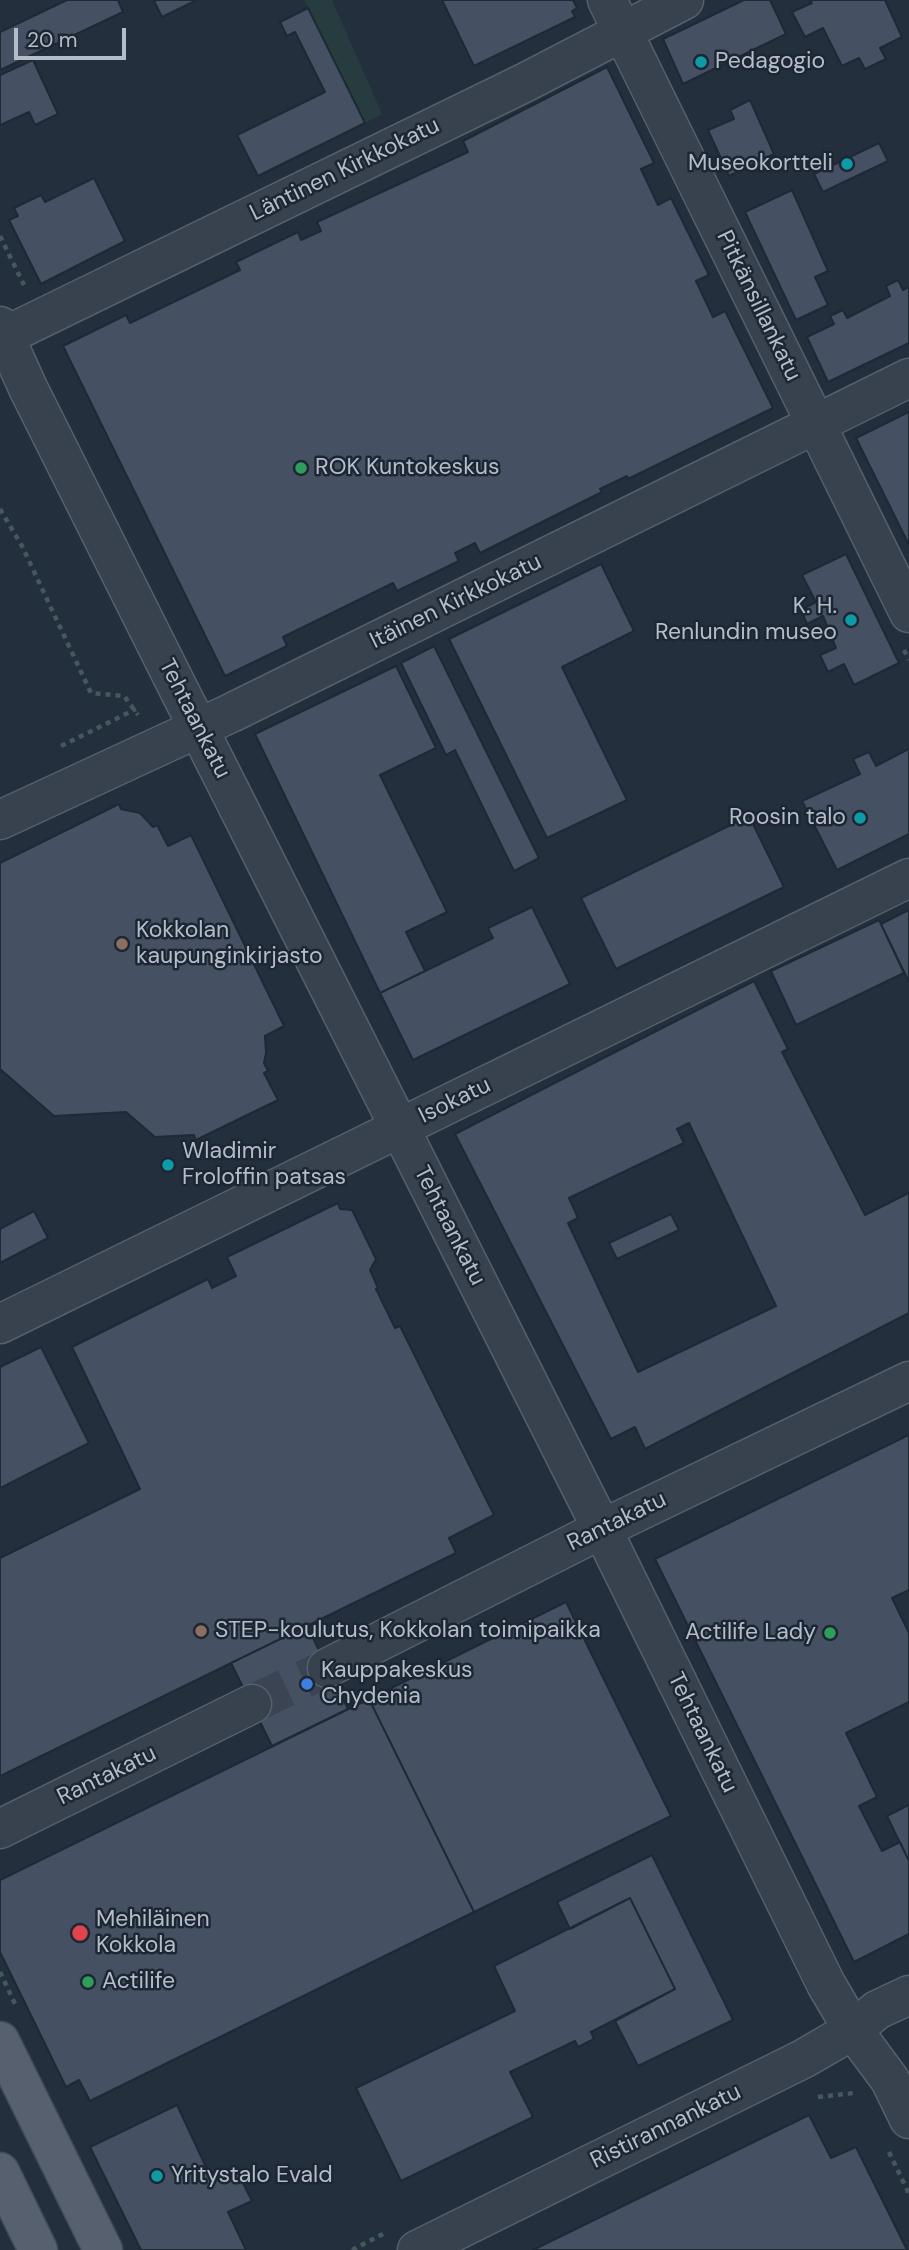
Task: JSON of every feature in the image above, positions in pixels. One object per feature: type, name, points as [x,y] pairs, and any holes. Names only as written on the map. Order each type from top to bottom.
[{"type":"main road","points":[[0,2041],[103,2250]]},
{"type":"main road","points":[[0,2172],[38,2250]]},
{"type":"street","name":"Läntinen Kirkkokatu","points":[[3,331],[524,83],[615,16],[684,0]]},
{"type":"street","name":"Pitkänsillankatu","points":[[615,16],[909,613]]},
{"type":"street","name":"Tehtaankatu","points":[[3,331],[28,388],[602,1529],[825,1984],[853,2030],[890,2080],[898,2134]]},
{"type":"street","name":"Itäinen Kirkkokatu","points":[[0,820],[198,728],[909,378]]},
{"type":"street","name":"Isokatu","points":[[0,1324],[909,878]]},
{"type":"street","name":"Rantakatu","points":[[327,1668],[602,1529],[909,1381]]},
{"type":"street","name":"Rantakatu","points":[[0,1829],[252,1704]]},
{"type":"street","name":"Ristirannankatu","points":[[417,2250],[803,2059],[853,2030],[877,2010],[909,1995]]},
{"type":"path","points":[[0,509],[22,546],[91,693],[124,696],[136,709],[152,750]]},
{"type":"path","points":[[49,752],[136,709]]},
{"type":"path","points":[[807,2102],[820,2096],[860,2093]]},
{"type":"path","points":[[898,2134],[909,2194]]},
{"type":"green space","points":[[304,0],[332,0],[382,114],[365,123]]},
{"type":"building","points":[[67,0],[118,0],[123,12],[0,70],[0,32]]},
{"type":"building","points":[[197,0],[162,17],[154,1]]},
{"type":"building","points":[[442,0],[573,0],[577,8],[572,11],[575,17],[474,66]]},
{"type":"building","name":"Pedagogio","points":[[744,0],[770,0],[786,34],[683,84],[663,39]]},
{"type":"building","points":[[810,0],[885,0],[902,37],[880,48],[886,59],[865,69],[859,58],[842,66],[823,28],[805,37],[792,12],[812,3]]},
{"type":"building","points":[[308,8],[365,123],[258,176],[237,135],[325,92],[295,32],[287,36],[280,22]]},
{"type":"building","points":[[33,60],[58,114],[35,125],[29,112],[0,125],[0,75]]},
{"type":"building","points":[[607,67],[654,163],[641,169],[658,205],[671,198],[709,275],[696,281],[713,317],[725,311],[773,408],[628,479],[627,476],[600,489],[602,492],[480,553],[475,543],[455,553],[459,561],[397,591],[393,583],[283,637],[287,646],[225,676],[63,346],[126,315],[130,323],[240,270],[236,262],[298,232],[301,240],[321,231],[317,222],[468,152],[463,141]]},
{"type":"building","points":[[750,100],[774,154],[729,176],[708,130],[734,119],[730,110]]},
{"type":"building","points":[[879,143],[888,161],[823,192],[814,174]]},
{"type":"building","points":[[94,178],[125,241],[41,284],[9,220],[18,216],[14,208],[41,195],[45,202]]},
{"type":"building","points":[[792,190],[828,271],[815,277],[828,305],[796,320],[745,212]]},
{"type":"building","points":[[898,280],[903,290],[909,287],[909,343],[828,382],[807,337],[834,324],[830,316],[843,310],[847,318],[890,296],[886,286]]},
{"type":"building","points":[[909,412],[909,545],[856,438]]},
{"type":"building","name":"K. H. Renlundin museo","points":[[846,554],[899,663],[854,685],[844,664],[828,672],[820,655],[836,648],[823,616],[807,624],[801,610],[816,602],[802,575]]},
{"type":"building","points":[[601,564],[634,631],[562,667],[627,800],[547,838],[449,639]]},
{"type":"building","points":[[434,646],[539,858],[514,871],[455,750],[446,755],[401,663]]},
{"type":"building","points":[[396,666],[436,748],[380,775],[447,912],[406,932],[425,971],[380,993],[255,734]]},
{"type":"building","name":"Roosin talo","points":[[909,749],[909,834],[837,870],[802,801],[860,774],[853,759],[869,752],[876,766]]},
{"type":"building","name":"Kokkolan kaupunginkirjasto","points":[[119,804],[121,809],[140,813],[153,827],[157,825],[168,846],[191,835],[284,1026],[265,1036],[264,1063],[268,1071],[264,1073],[278,1100],[196,1140],[194,1135],[155,1137],[126,1112],[54,1116],[0,1069],[0,863]]},
{"type":"building","points":[[749,816],[784,887],[616,969],[581,898]]},
{"type":"building","points":[[532,907],[570,984],[413,1060],[380,993],[493,938],[488,928]]},
{"type":"building","points":[[909,910],[909,982],[881,924]]},
{"type":"building","points":[[879,920],[904,973],[796,1025],[771,971]]},
{"type":"building","points":[[754,981],[788,1049],[782,1052],[865,1215],[909,1193],[909,1313],[645,1449],[635,1427],[611,1439],[455,1134]],"holes":[[[689,1123],[776,1306],[638,1372],[568,1223],[578,1218],[569,1198],[684,1143],[677,1129]]]},
{"type":"building","points":[[338,1203],[340,1209],[352,1210],[376,1259],[370,1270],[378,1288],[376,1289],[395,1328],[400,1326],[494,1515],[449,1538],[456,1553],[0,1776],[0,1558],[140,1489],[72,1347],[208,1279],[212,1288],[236,1276],[227,1257]]},
{"type":"building","points":[[34,1211],[48,1238],[0,1263],[0,1229]]},
{"type":"building","points":[[671,1214],[679,1230],[617,1259],[609,1243]]},
{"type":"building","points":[[41,1347],[89,1443],[0,1488],[0,1367]]},
{"type":"building","points":[[909,1435],[909,1590],[892,1598],[909,1633],[909,1702],[846,1733],[877,1797],[859,1806],[882,1851],[900,1842],[909,1861],[909,1934],[854,1962],[655,1559]]},
{"type":"building","points":[[566,1602],[671,1816],[474,1912],[369,1699]]},
{"type":"building","points":[[307,1626],[348,1709],[272,1746],[231,1663]]},
{"type":"building","points":[[369,1699],[474,1912],[90,2101],[79,2080],[66,2087],[0,1952],[0,1880]]},
{"type":"building","points":[[909,1805],[909,1861],[887,1816]]},
{"type":"building","points":[[652,1855],[733,2020],[638,2066],[615,2021],[675,1989],[630,1898],[570,1929],[557,1902]]},
{"type":"building","points":[[630,1898],[675,1989],[591,2032],[594,2039],[578,2047],[575,2041],[510,2072],[533,2117],[401,2181],[356,2088],[515,2011],[494,1966]]},
{"type":"building","name":"Yritystalo Evald","points":[[177,2105],[213,2182],[237,2171],[252,2201],[228,2212],[246,2250],[141,2250],[90,2147]]},
{"type":"building","points":[[809,2115],[831,2158],[856,2147],[907,2250],[533,2250]]},
{"type":"tunnel","points":[[252,1704],[327,1668]]},
{"type":"place","name":"Pedagogio","points":[[701,62]]},
{"type":"place","name":"Museokortteli","points":[[847,164]]},
{"type":"place","name":"ROK Kuntokeskus","points":[[301,468]]},
{"type":"place","name":"K. H. Renlundin museo","points":[[851,620]]},
{"type":"place","name":"Roosin talo","points":[[860,818]]},
{"type":"place","name":"Kokkolan kaupunginkirjasto","points":[[122,944]]},
{"type":"place","name":"Wladimir Froloffin patsas","points":[[168,1165]]},
{"type":"place","name":"STEP-koulutus, Kokkolan toimipaikka","points":[[201,1631]]},
{"type":"place","name":"Actilife Lady","points":[[830,1633]]},
{"type":"place","name":"Kauppakeskus Chydenia","points":[[307,1684]]},
{"type":"place","name":"Mehiläinen Kokkola","points":[[80,1933]]},
{"type":"place","name":"Actilife","points":[[88,1982]]},
{"type":"place","name":"Yritystalo Evald","points":[[157,2176]]}]
